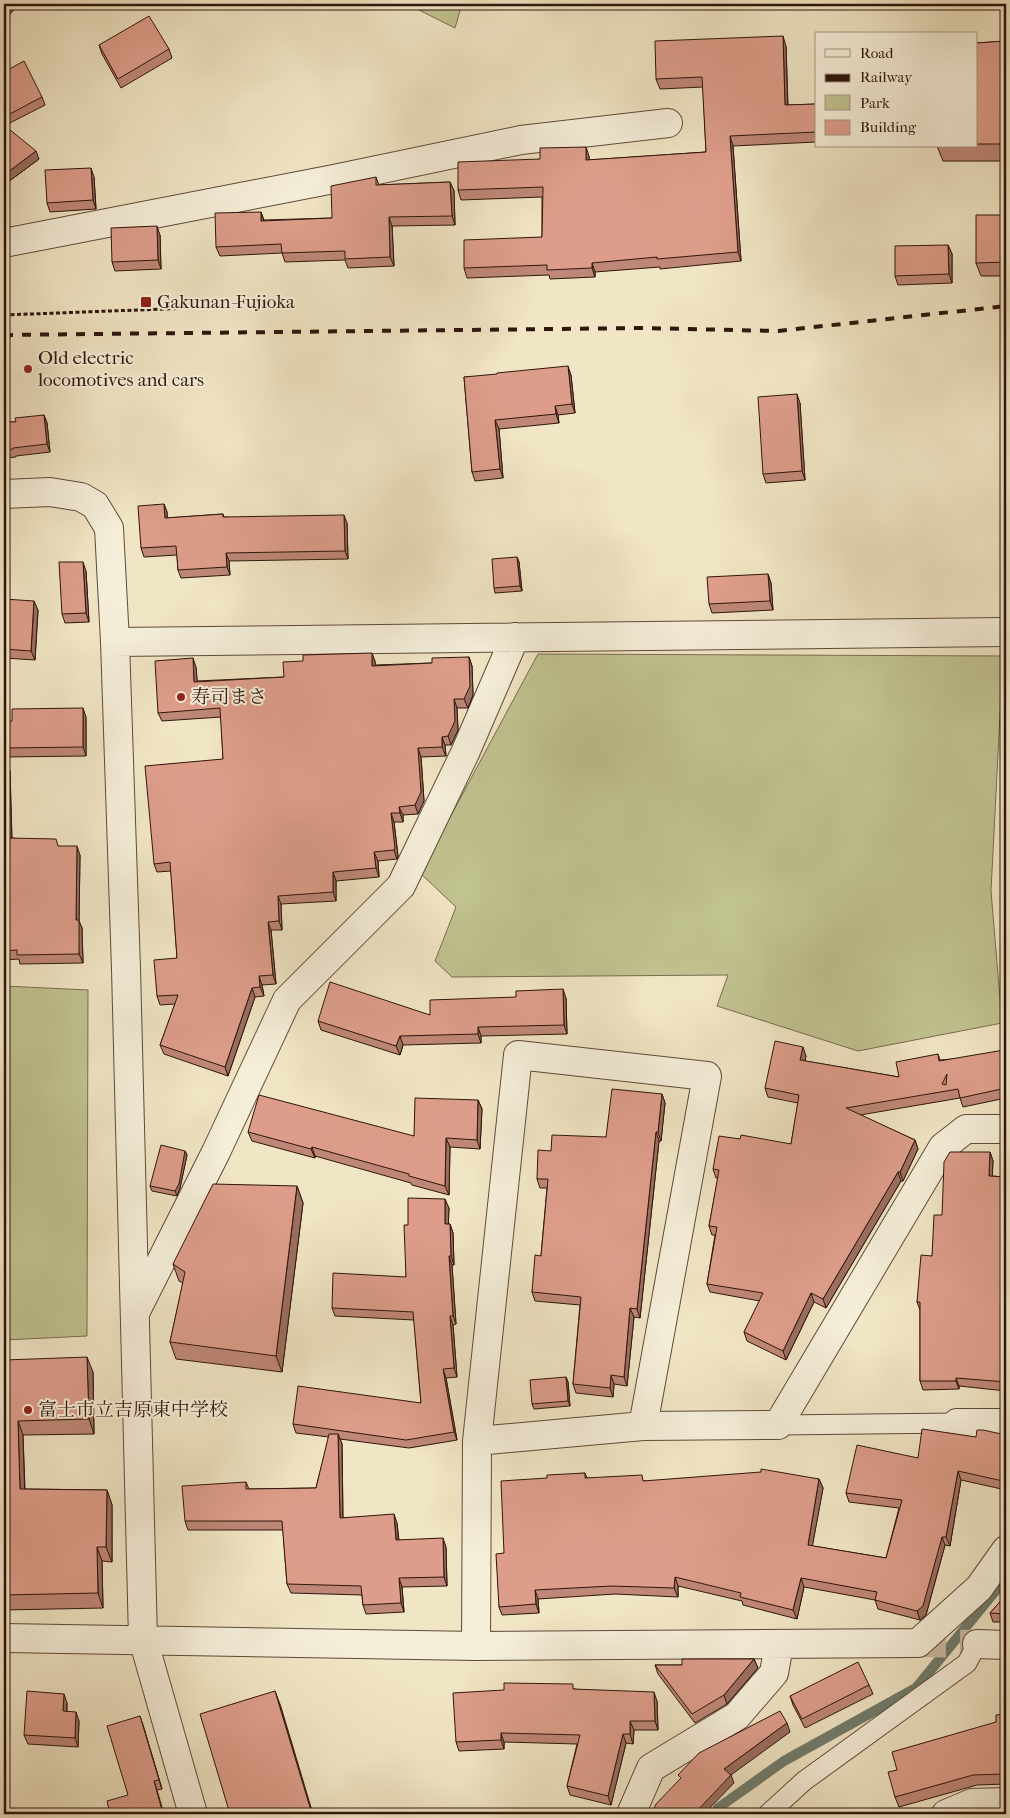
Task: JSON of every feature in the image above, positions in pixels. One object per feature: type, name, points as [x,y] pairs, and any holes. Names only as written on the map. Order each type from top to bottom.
[{"type":"street","points":[[4,243],[334,180],[521,140],[668,123]]},
{"type":"street","points":[[4,494],[50,492],[81,497],[95,505],[109,528],[115,642],[143,1639],[193,1814]]},
{"type":"street","points":[[115,642],[1006,632]]},
{"type":"street","points":[[134,1314],[216,1152],[287,1000],[400,886],[465,753],[515,637]]},
{"type":"street","points":[[476,1646],[477,1441],[518,1055],[707,1076],[643,1426]]},
{"type":"street","points":[[477,1441],[643,1426],[778,1425],[943,1147],[966,1129],[1006,1129]]},
{"type":"street","points":[[957,1423],[1006,1423]]},
{"type":"street","points":[[4,1638],[476,1646],[918,1643],[979,1588],[1006,1550]]},
{"type":"street","points":[[977,1644],[1006,1646]]},
{"type":"street","points":[[631,1814],[651,1768],[737,1716],[774,1674],[779,1645]]},
{"type":"street","points":[[946,1814],[972,1803],[1006,1802]]},
{"type":"lane","points":[[778,1425],[957,1423]]},
{"type":"lane","points":[[768,1814],[804,1781],[967,1663],[977,1644]]},
{"type":"path","points":[[4,314],[191,308]]},
{"type":"green space","points":[[407,4],[462,4],[455,28]]},
{"type":"green space","points":[[538,654],[1003,656],[991,891],[1002,1023],[858,1051],[717,1006],[728,975],[452,977],[435,961],[456,907],[420,873]]},
{"type":"green space","points":[[4,986],[88,990],[87,1336],[4,1340]]},
{"type":"building","points":[[149,16],[169,49],[118,79],[99,45]]},
{"type":"building","points":[[783,36],[785,105],[815,104],[815,132],[730,136],[738,252],[592,263],[592,268],[547,270],[547,265],[464,268],[464,240],[542,237],[543,187],[458,190],[458,162],[540,159],[540,148],[586,147],[586,160],[706,152],[702,77],[656,79],[655,41]]},
{"type":"building","points":[[1006,41],[1006,144],[978,144],[978,43]]},
{"type":"building","points":[[24,61],[42,97],[4,117],[4,72]]},
{"type":"building","points":[[4,125],[36,151],[4,175]]},
{"type":"building","points":[[91,168],[93,200],[47,203],[45,170]]},
{"type":"building","points":[[376,177],[376,185],[450,182],[452,216],[389,217],[390,257],[345,259],[345,251],[282,253],[281,244],[216,247],[215,213],[261,212],[261,221],[332,218],[331,186]]},
{"type":"building","points":[[976,215],[1006,215],[1006,262],[976,263]]},
{"type":"building","points":[[157,226],[158,260],[112,262],[111,228]]},
{"type":"building","points":[[948,245],[949,274],[895,276],[895,246]]},
{"type":"building","points":[[568,366],[572,404],[555,406],[556,414],[495,420],[500,469],[472,472],[464,377]]},
{"type":"building","points":[[797,394],[802,471],[763,474],[758,397]]},
{"type":"building","points":[[44,415],[47,444],[4,450],[4,422],[16,422],[15,418]]},
{"type":"building","points":[[164,504],[165,518],[223,514],[223,517],[344,515],[345,551],[226,553],[227,567],[178,570],[176,546],[141,548],[138,506]]},
{"type":"building","points":[[517,557],[520,586],[494,588],[492,559]]},
{"type":"building","points":[[59,562],[83,562],[86,613],[62,614]]},
{"type":"building","points":[[768,574],[770,601],[709,604],[707,577]]},
{"type":"building","points":[[4,599],[34,601],[31,651],[4,649]]},
{"type":"building","points":[[372,653],[372,666],[432,663],[432,658],[469,657],[470,686],[464,699],[454,699],[455,721],[448,736],[442,737],[442,747],[418,748],[421,792],[415,805],[399,807],[400,813],[391,813],[394,850],[374,852],[376,868],[333,872],[333,892],[278,896],[279,921],[268,922],[273,975],[259,976],[260,987],[252,988],[225,1067],[160,1045],[178,995],[157,996],[154,960],[177,958],[170,862],[154,864],[145,766],[223,759],[220,708],[158,713],[155,661],[193,658],[194,682],[284,677],[283,662],[303,661],[303,655]]},
{"type":"building","points":[[83,708],[83,747],[4,748],[4,722],[12,721],[12,709]]},
{"type":"building","points":[[4,762],[7,762],[9,838],[56,839],[58,846],[77,846],[76,920],[79,920],[79,954],[17,955],[17,950],[4,951]]},
{"type":"building","points":[[330,982],[430,1015],[430,1000],[516,997],[516,991],[563,989],[564,1025],[478,1027],[478,1034],[400,1036],[396,1046],[318,1021]]},
{"type":"building","points":[[775,1041],[803,1047],[800,1060],[899,1077],[896,1062],[938,1054],[939,1061],[1004,1050],[1006,1059],[1006,1088],[960,1098],[958,1089],[846,1108],[915,1140],[900,1172],[898,1172],[823,1299],[811,1293],[783,1351],[744,1332],[763,1293],[707,1284],[717,1227],[709,1226],[719,1170],[713,1169],[719,1136],[740,1139],[741,1135],[791,1144],[799,1095],[765,1088]],"holes":[[[947,1074],[946,1085],[942,1084]]]},
{"type":"building","points":[[612,1089],[662,1094],[658,1132],[656,1132],[637,1309],[630,1308],[624,1377],[611,1375],[610,1388],[573,1384],[581,1297],[532,1292],[535,1255],[541,1256],[548,1179],[537,1179],[538,1150],[551,1151],[552,1135],[606,1137]]},
{"type":"building","points":[[259,1095],[414,1136],[415,1098],[478,1100],[477,1140],[446,1138],[445,1186],[312,1147],[311,1149],[248,1132]]},
{"type":"building","points":[[161,1145],[185,1151],[179,1184],[175,1191],[150,1186]]},
{"type":"building","points":[[950,1152],[990,1152],[989,1176],[1006,1177],[1006,1382],[956,1378],[956,1381],[920,1381],[920,1302],[917,1302],[921,1255],[932,1256],[934,1215],[942,1215],[944,1162]]},
{"type":"building","points":[[213,1184],[297,1186],[276,1356],[170,1342],[185,1272],[173,1264]]},
{"type":"building","points":[[408,1198],[445,1199],[445,1224],[450,1224],[451,1256],[449,1256],[453,1316],[450,1316],[454,1368],[443,1369],[454,1432],[406,1440],[293,1424],[298,1386],[421,1403],[413,1312],[332,1308],[333,1273],[406,1277],[404,1225],[408,1225]]},
{"type":"building","points":[[87,1357],[89,1419],[18,1421],[20,1489],[107,1490],[106,1547],[97,1547],[98,1593],[4,1595],[4,1360]]},
{"type":"building","points":[[566,1377],[568,1401],[532,1404],[530,1380]]},
{"type":"building","points":[[922,1429],[976,1437],[977,1430],[1006,1435],[1006,1464],[1003,1481],[958,1471],[946,1537],[942,1537],[923,1606],[917,1611],[875,1600],[877,1592],[801,1578],[793,1610],[740,1597],[741,1593],[675,1577],[674,1588],[612,1586],[535,1590],[536,1604],[499,1607],[496,1554],[504,1553],[501,1481],[547,1478],[547,1475],[585,1473],[585,1478],[642,1475],[643,1481],[761,1472],[761,1469],[819,1479],[808,1545],[886,1558],[902,1500],[846,1493],[857,1445],[918,1458]]},
{"type":"building","points":[[329,1434],[338,1434],[340,1518],[394,1514],[396,1540],[443,1538],[444,1577],[399,1578],[401,1603],[363,1605],[361,1586],[287,1584],[282,1521],[185,1521],[182,1486],[246,1482],[246,1489],[316,1488]]},
{"type":"building","points":[[1006,1595],[1006,1614],[990,1613]]},
{"type":"building","points":[[682,1659],[754,1659],[724,1695],[692,1714],[655,1665],[682,1665]]},
{"type":"building","points":[[858,1662],[869,1685],[802,1719],[790,1696]]},
{"type":"building","points":[[504,1683],[573,1684],[573,1689],[654,1692],[655,1721],[630,1721],[630,1734],[623,1734],[608,1796],[567,1786],[580,1735],[501,1733],[501,1740],[456,1742],[453,1693],[504,1690]]},
{"type":"building","points":[[27,1691],[64,1694],[63,1711],[76,1712],[75,1738],[24,1735]]},
{"type":"building","points":[[275,1691],[312,1814],[230,1814],[200,1714]]},
{"type":"building","points":[[780,1711],[787,1723],[724,1769],[731,1775],[694,1814],[651,1814],[656,1804],[681,1778],[678,1775],[699,1753]]},
{"type":"building","points":[[1006,1714],[1006,1774],[973,1775],[895,1797],[888,1772],[897,1770],[892,1752],[996,1722],[996,1715]]},
{"type":"building","points":[[140,1716],[159,1780],[154,1781],[163,1814],[110,1814],[107,1801],[128,1795],[107,1726]]},
{"type":"waterway","points":[[715,1814],[718,1808],[784,1761],[916,1688],[1006,1578]]},
{"type":"tunnel","points":[[918,1643],[977,1644]]},
{"type":"railway","points":[[4,335],[644,328],[778,331],[1006,306]]},
{"type":"place","name":"Gakunan-Fujioka","points":[[146,302]]},
{"type":"place","name":"Old electric locomotives and cars","points":[[28,369]]},
{"type":"place","name":"寿司まさ","points":[[181,697]]},
{"type":"place","name":"富士市立吉原東中学校","points":[[28,1410]]}]
